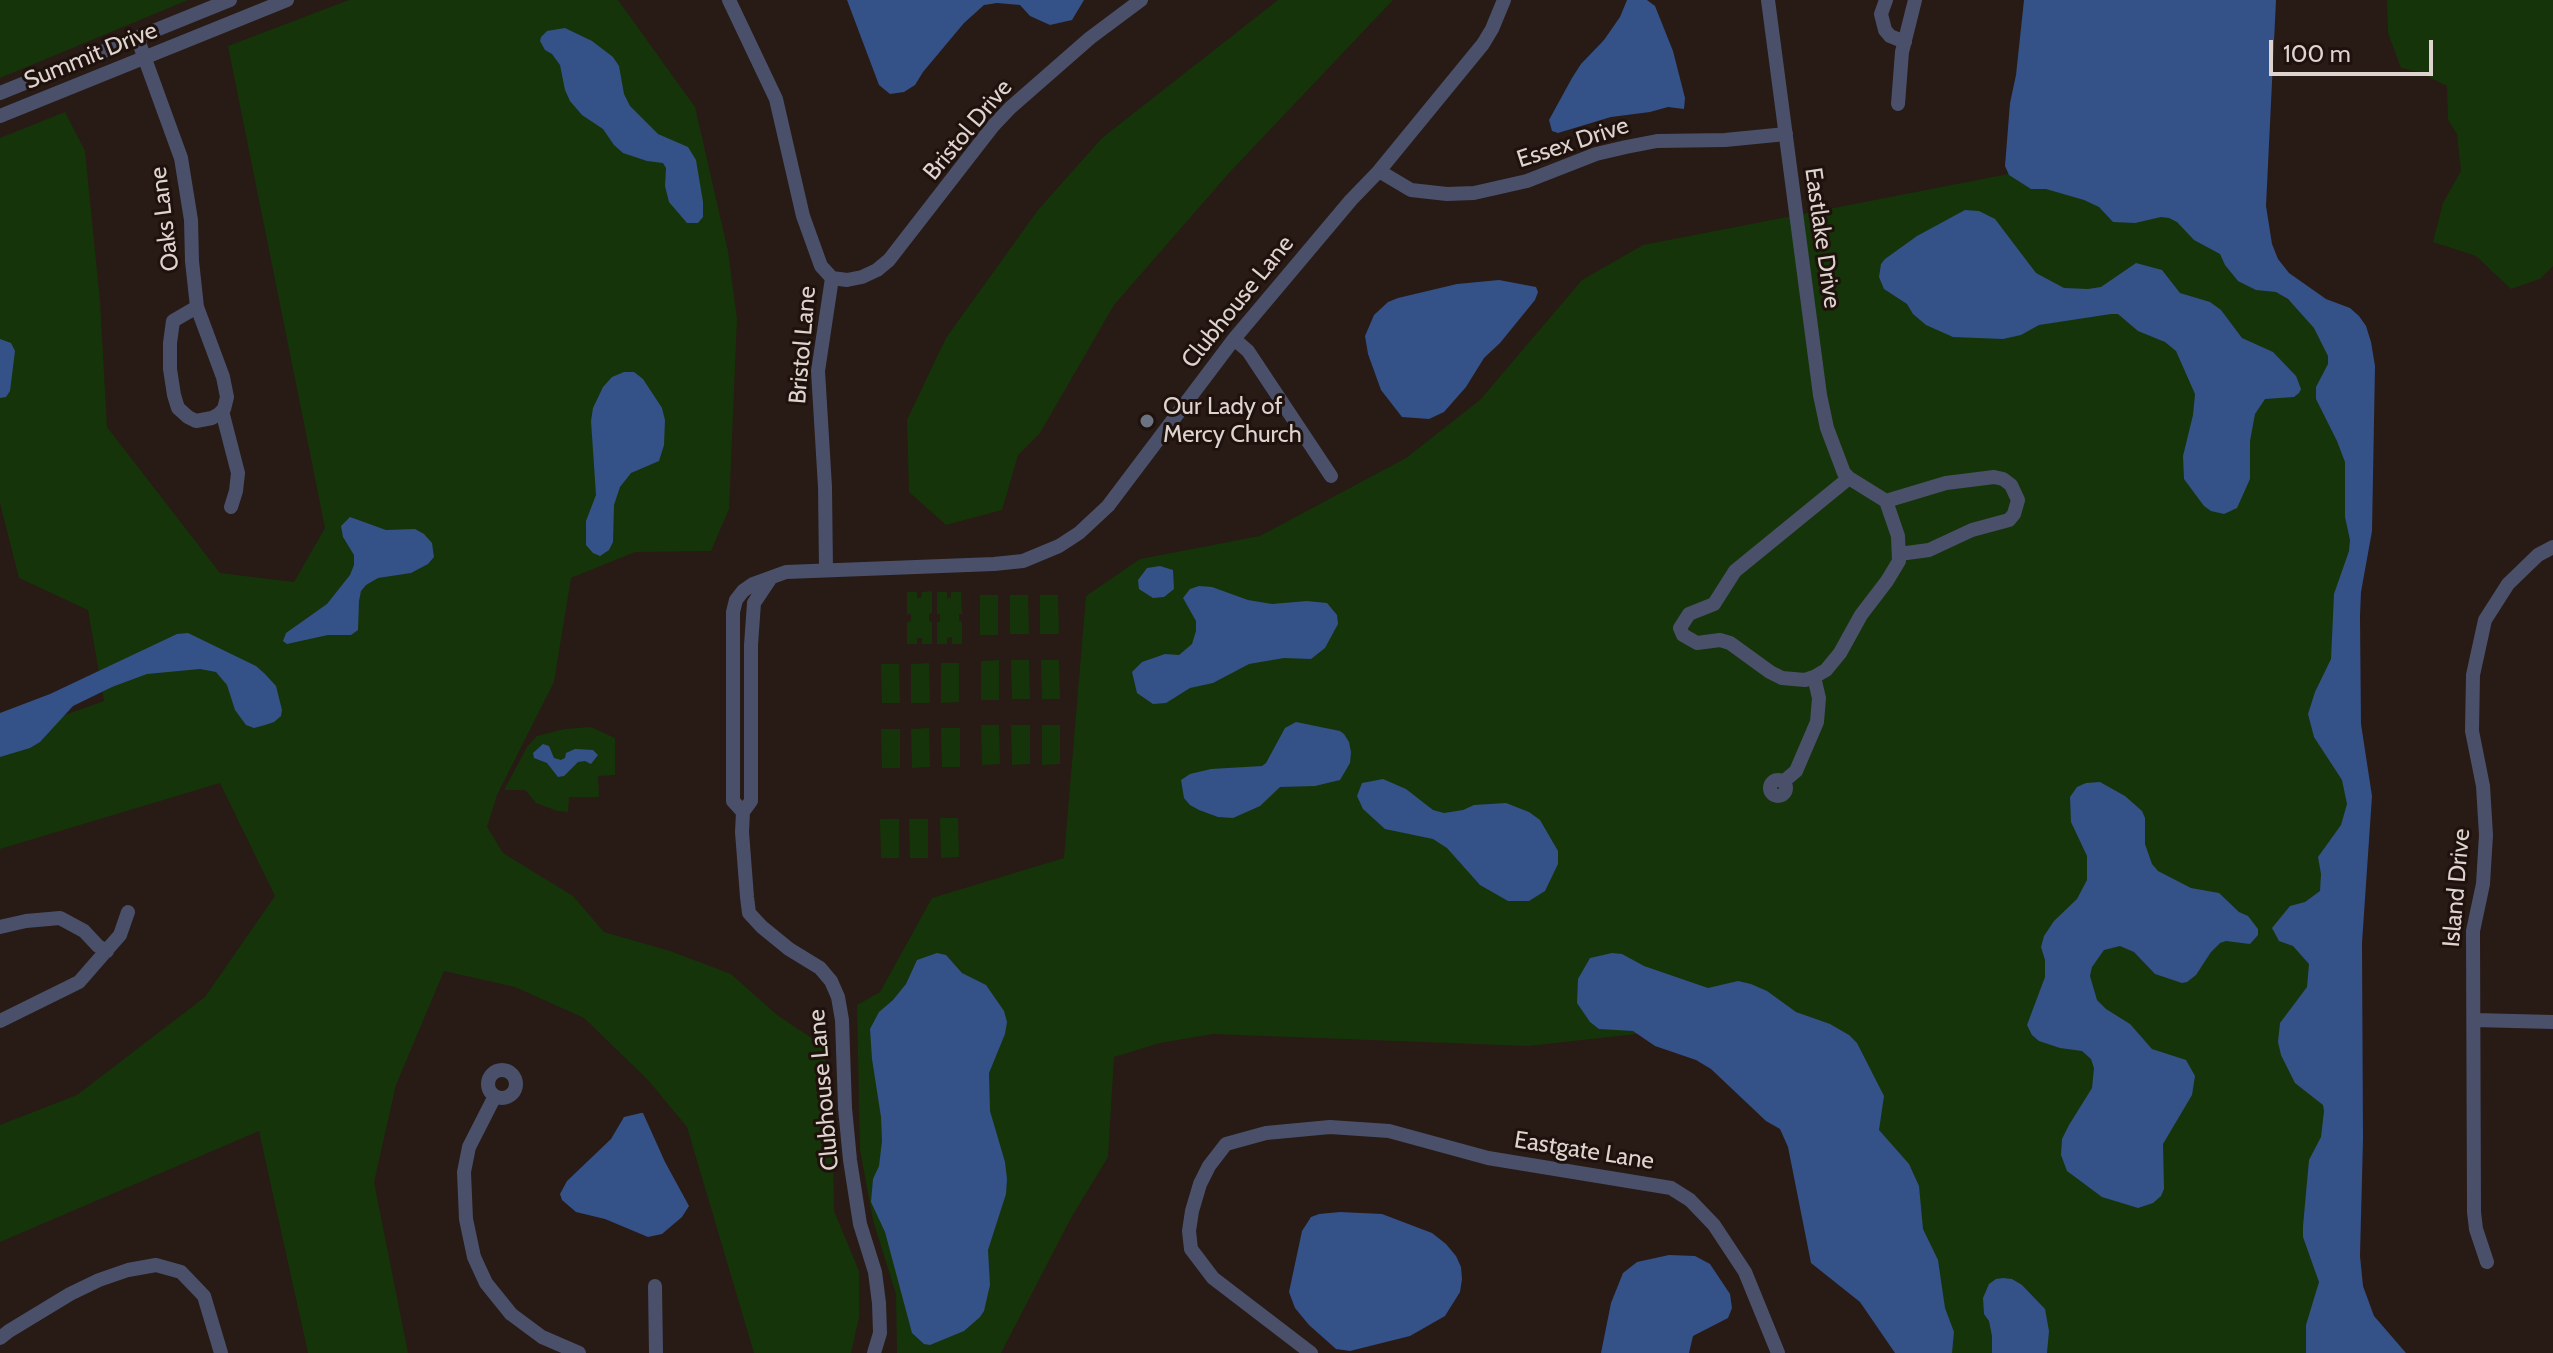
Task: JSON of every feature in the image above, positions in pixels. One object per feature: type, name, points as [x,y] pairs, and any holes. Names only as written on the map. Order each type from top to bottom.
[{"type":"street","name":"Summit Drive","points":[[0,93],[230,0]]},
{"type":"street","name":"Summit Drive","points":[[0,116],[287,0]]},
{"type":"street","name":"Bristol Lane","points":[[729,0],[776,99],[803,216],[821,266],[832,278],[818,371],[826,570]]},
{"type":"street","name":"Bristol Drive","points":[[832,278],[847,280],[862,277],[889,260],[1010,108],[1090,38],[1141,0]]},
{"type":"street","name":"Clubhouse Lane","points":[[874,1353],[880,1333],[879,1303],[875,1272],[860,1224],[850,1160],[840,1005],[831,981],[820,968],[775,938],[749,913],[743,864],[743,812],[751,801],[750,679],[754,603],[772,577],[786,572],[1023,561],[1059,546],[1079,533],[1108,506],[1234,339],[1379,171],[1483,44],[1504,0]]},
{"type":"street","name":"Eastlake Drive","points":[[1768,0],[1822,403],[1837,456],[1849,478]]},
{"type":"street","points":[[1886,0],[1881,14],[1882,22],[1890,36],[1905,42]]},
{"type":"street","points":[[1898,104],[1900,69],[1915,0]]},
{"type":"street","name":"Oaks Lane","points":[[137,37],[181,158],[191,220],[197,307],[223,377],[227,397],[222,411],[238,473],[231,507]]},
{"type":"street","name":"Essex Drive","points":[[1379,171],[1411,190],[1474,193],[1527,181],[1596,154],[1657,141],[1725,140],[1786,134]]},
{"type":"street","points":[[197,307],[173,321],[170,369],[174,395],[178,408],[196,421],[212,418],[222,411]]},
{"type":"street","points":[[1234,339],[1248,351],[1331,476]]},
{"type":"street","points":[[1886,501],[1946,483],[1994,477],[2011,485],[2018,500],[2009,520],[1972,530],[1929,550],[1899,554]]},
{"type":"street","points":[[1849,478],[1886,501],[1894,521],[1899,554],[1895,569],[1826,670],[1805,680],[1782,678],[1730,643],[1720,640],[1697,643],[1683,635],[1680,628],[1689,614],[1714,604],[1735,571],[1849,478]]},
{"type":"street","name":"Island Drive","points":[[2487,1262],[2474,1212],[2473,931],[2483,884],[2486,835],[2483,786],[2472,731],[2473,675],[2485,620],[2508,584],[2538,555],[2553,547]]},
{"type":"street","points":[[1783,782],[1796,771],[1817,722],[1819,698],[1814,677]]},
{"type":"street","points":[[0,1021],[79,982],[124,929],[128,912]]},
{"type":"street","points":[[0,927],[60,918],[84,931],[107,951]]},
{"type":"street","points":[[2475,1020],[2553,1022]]},
{"type":"street","points":[[495,1096],[469,1147],[464,1172],[466,1219],[474,1257],[486,1283],[511,1314],[542,1337],[579,1353]]},
{"type":"street","name":"Eastgate Lane","points":[[1311,1353],[1213,1278],[1191,1249],[1189,1231],[1194,1202],[1200,1184],[1226,1144],[1300,1129],[1389,1131],[1488,1158],[1671,1188],[1690,1200],[1714,1225],[1730,1248],[1745,1272],[1778,1353]]},
{"type":"street","points":[[0,1338],[70,1294],[99,1280],[156,1265],[181,1272],[204,1296],[221,1353]]},
{"type":"street","points":[[655,1286],[656,1353]]},
{"type":"green space","points":[[0,0],[188,0],[0,78]]},
{"type":"green space","points":[[349,0],[618,0],[695,107],[728,251],[737,319],[729,509],[711,551],[635,552],[571,578],[554,682],[497,795],[487,827],[503,853],[573,896],[604,932],[670,951],[731,974],[777,1015],[824,1046],[833,1134],[834,1211],[859,1271],[859,1317],[851,1353],[754,1353],[687,1127],[648,1080],[584,1018],[515,987],[444,971],[396,1085],[374,1182],[408,1353],[308,1353],[259,1131],[0,1242],[0,1125],[77,1095],[205,997],[275,896],[220,783],[0,849],[0,738],[104,701],[88,610],[19,578],[0,503],[0,138],[65,112],[85,151],[100,301],[107,427],[220,573],[294,582],[325,528],[228,46]]},
{"type":"green space","points":[[1278,0],[1393,0],[1229,173],[1114,305],[1040,433],[1018,455],[1002,510],[946,525],[909,492],[907,420],[946,338],[1038,210],[1102,138]]},
{"type":"green space","points":[[2387,0],[2553,0],[2553,266],[2540,279],[2511,289],[2476,256],[2433,242],[2443,203],[2461,171],[2457,134],[2448,120],[2447,86],[2419,72],[2401,68],[2388,33]]},
{"type":"green space","points":[[2060,164],[2139,181],[2337,339],[2357,383],[2348,1353],[1916,1353],[1878,1165],[1672,1030],[1528,1046],[1213,1034],[1160,1043],[1114,1057],[1108,1157],[1071,1218],[1001,1353],[897,1353],[896,1294],[873,1220],[860,1150],[857,1005],[880,992],[932,898],[1064,858],[1086,596],[1140,559],[1260,536],[1406,458],[1480,400],[1582,280],[1643,245]]},
{"type":"green space","points":[[932,591],[929,621],[932,622],[932,644],[922,644],[922,638],[917,638],[917,644],[907,644],[907,622],[911,621],[911,614],[907,614],[907,592],[917,592],[917,598],[921,598],[922,592]]},
{"type":"green space","points":[[937,592],[947,592],[947,598],[951,598],[951,592],[961,592],[962,614],[959,614],[959,621],[962,622],[962,644],[952,644],[952,637],[947,638],[947,644],[937,644],[940,614],[937,614]]},
{"type":"green space","points":[[980,595],[998,595],[998,635],[980,635]]},
{"type":"green space","points":[[1010,595],[1028,595],[1029,634],[1010,634]]},
{"type":"green space","points":[[1040,595],[1058,595],[1059,634],[1040,634]]},
{"type":"green space","points":[[999,660],[999,700],[981,700],[981,661]]},
{"type":"green space","points":[[1011,660],[1029,660],[1030,699],[1012,699]]},
{"type":"green space","points":[[1041,660],[1059,660],[1060,699],[1042,699]]},
{"type":"green space","points":[[929,663],[930,703],[911,703],[911,664]]},
{"type":"green space","points":[[941,663],[959,663],[959,702],[941,703]]},
{"type":"green space","points":[[881,664],[899,664],[900,703],[882,703]]},
{"type":"green space","points":[[981,725],[999,725],[1000,764],[982,765]]},
{"type":"green space","points":[[1011,725],[1030,725],[1030,764],[1012,765]]},
{"type":"green space","points":[[1042,725],[1060,725],[1060,764],[1042,765]]},
{"type":"green space","points":[[591,727],[615,738],[615,775],[598,776],[599,797],[569,797],[568,812],[536,803],[525,790],[504,790],[527,747],[537,736],[564,729]]},
{"type":"green space","points":[[929,728],[930,767],[912,768],[911,729]]},
{"type":"green space","points":[[941,728],[960,728],[960,767],[942,767]]},
{"type":"green space","points":[[881,729],[900,729],[900,768],[882,768]]},
{"type":"green space","points":[[940,818],[958,818],[959,857],[941,858]]},
{"type":"green space","points":[[880,819],[899,819],[899,858],[881,858]]},
{"type":"green space","points":[[909,819],[928,819],[928,858],[910,858]]},
{"type":"water","points":[[847,0],[1084,0],[1072,20],[1050,25],[1030,16],[1020,5],[984,5],[964,23],[915,85],[904,92],[890,94],[879,85]]},
{"type":"water","points":[[1627,0],[1647,0],[1655,6],[1673,51],[1685,98],[1684,109],[1668,107],[1611,117],[1558,133],[1552,131],[1549,120],[1572,78],[1604,40],[1620,17]]},
{"type":"water","points":[[2024,0],[2276,0],[2266,206],[2272,244],[2278,259],[2289,273],[2326,299],[2350,308],[2359,316],[2366,326],[2375,366],[2372,531],[2360,616],[2361,724],[2372,796],[2362,943],[2360,1256],[2363,1286],[2374,1316],[2406,1353],[2306,1353],[2306,1325],[2319,1282],[2303,1237],[2303,1226],[2309,1160],[2321,1137],[2324,1111],[2323,1105],[2295,1083],[2278,1042],[2280,1023],[2307,987],[2309,964],[2293,946],[2279,941],[2272,928],[2290,906],[2305,902],[2320,891],[2318,857],[2341,825],[2347,804],[2342,780],[2314,737],[2308,714],[2331,659],[2334,594],[2350,540],[2345,517],[2345,462],[2316,399],[2316,387],[2328,364],[2328,356],[2314,328],[2288,299],[2276,292],[2256,290],[2238,281],[2220,254],[2194,240],[2177,222],[2161,217],[2135,223],[2113,222],[2099,207],[2084,200],[2046,189],[2031,189],[2009,175],[2005,166],[2010,103]]},
{"type":"water","points":[[565,28],[592,41],[613,57],[619,66],[624,94],[630,106],[658,134],[688,147],[696,160],[703,202],[703,217],[698,223],[687,223],[669,202],[663,163],[623,153],[603,129],[582,115],[570,101],[560,65],[540,41],[547,31]]},
{"type":"water","points":[[1965,210],[1979,211],[1995,219],[2036,273],[2064,288],[2101,287],[2136,263],[2162,270],[2180,293],[2210,302],[2221,310],[2242,338],[2273,352],[2296,376],[2301,389],[2299,393],[2294,397],[2265,399],[2255,414],[2250,441],[2250,479],[2237,508],[2224,514],[2211,511],[2184,479],[2183,456],[2195,394],[2176,351],[2165,342],[2138,331],[2118,314],[2039,325],[2021,335],[2003,339],[1953,337],[1926,325],[1907,304],[1884,289],[1879,277],[1885,259],[1917,236]]},
{"type":"water","points":[[1499,280],[1536,287],[1535,300],[1484,358],[1466,387],[1444,412],[1429,419],[1402,417],[1381,390],[1368,354],[1365,336],[1374,315],[1388,302],[1398,298],[1457,284]]},
{"type":"water","points":[[0,339],[11,343],[15,351],[10,391],[6,397],[0,398]]},
{"type":"water","points":[[634,372],[643,379],[662,408],[664,445],[659,461],[631,473],[620,487],[614,505],[613,542],[609,550],[600,556],[586,545],[586,521],[596,495],[591,421],[593,408],[603,387],[612,377]]},
{"type":"water","points":[[350,517],[386,530],[415,529],[432,543],[434,557],[411,573],[378,578],[366,585],[359,601],[358,630],[351,635],[328,635],[287,644],[283,641],[286,633],[327,604],[350,575],[354,555],[343,537],[341,526]]},
{"type":"water","points":[[1160,566],[1173,570],[1174,589],[1164,597],[1153,598],[1139,589],[1138,580],[1147,568]]},
{"type":"water","points":[[1199,586],[1272,604],[1327,603],[1337,615],[1338,624],[1325,648],[1311,659],[1284,658],[1249,664],[1213,683],[1190,688],[1166,703],[1153,704],[1137,693],[1132,672],[1142,662],[1165,654],[1179,655],[1192,644],[1196,621],[1183,598],[1190,589]]},
{"type":"water","points":[[188,633],[256,666],[265,674],[276,686],[281,716],[274,722],[254,728],[246,725],[235,710],[227,685],[216,672],[200,669],[147,674],[73,706],[40,742],[0,757],[0,713],[50,694],[177,634]]},
{"type":"water","points":[[1296,722],[1344,734],[1351,752],[1350,763],[1340,780],[1315,786],[1280,787],[1260,806],[1233,818],[1218,817],[1199,810],[1184,798],[1181,780],[1190,774],[1211,769],[1262,766],[1285,728]]},
{"type":"water","points":[[543,744],[549,746],[554,758],[561,760],[566,753],[575,749],[593,750],[598,755],[591,764],[578,762],[564,776],[558,777],[547,763],[534,758],[533,753]]},
{"type":"water","points":[[1383,779],[1406,789],[1433,810],[1444,813],[1474,805],[1506,803],[1529,812],[1540,820],[1558,851],[1558,864],[1545,891],[1529,901],[1508,901],[1480,885],[1447,848],[1433,839],[1385,829],[1363,809],[1357,796],[1362,783]]},
{"type":"water","points":[[2100,782],[2125,796],[2142,811],[2145,844],[2158,871],[2191,888],[2219,893],[2239,912],[2248,916],[2258,929],[2258,935],[2250,944],[2220,943],[2187,982],[2155,974],[2134,952],[2120,946],[2104,950],[2092,967],[2090,976],[2097,1000],[2130,1024],[2152,1049],[2186,1060],[2195,1076],[2192,1095],[2163,1144],[2164,1189],[2161,1196],[2153,1203],[2138,1208],[2102,1197],[2067,1171],[2061,1155],[2062,1139],[2092,1088],[2094,1068],[2091,1059],[2082,1051],[2039,1041],[2027,1025],[2045,977],[2041,947],[2044,936],[2054,921],[2077,899],[2087,880],[2087,856],[2071,822],[2070,797],[2077,787]]},
{"type":"water","points":[[937,953],[946,955],[962,973],[986,985],[1004,1011],[1007,1022],[1005,1034],[989,1073],[990,1111],[1007,1179],[1006,1194],[988,1250],[990,1285],[984,1311],[964,1331],[930,1345],[924,1344],[912,1333],[885,1232],[871,1202],[882,1141],[870,1029],[879,1012],[906,984],[917,960]]},
{"type":"water","points":[[1622,954],[1644,966],[1708,988],[1738,981],[1751,984],[1767,991],[1796,1012],[1830,1024],[1857,1043],[1884,1096],[1879,1130],[1909,1164],[1919,1186],[1923,1229],[1938,1260],[1945,1308],[1954,1332],[1952,1353],[1895,1353],[1860,1302],[1811,1263],[1788,1147],[1780,1129],[1766,1121],[1711,1069],[1696,1060],[1655,1046],[1633,1031],[1599,1029],[1590,1022],[1577,1003],[1578,979],[1590,958]]},
{"type":"water","points":[[643,1113],[689,1206],[682,1217],[662,1234],[648,1237],[605,1219],[576,1212],[562,1200],[560,1194],[567,1181],[611,1139],[624,1117]]},
{"type":"water","points":[[1340,1212],[1382,1214],[1432,1233],[1446,1244],[1456,1256],[1462,1279],[1460,1292],[1445,1316],[1410,1336],[1350,1351],[1336,1349],[1309,1325],[1295,1308],[1289,1292],[1302,1231],[1311,1217]]},
{"type":"water","points":[[1669,1255],[1695,1256],[1710,1264],[1730,1294],[1732,1308],[1728,1318],[1693,1336],[1689,1353],[1601,1353],[1611,1303],[1623,1273],[1637,1262]]},
{"type":"water","points":[[2003,1278],[2022,1285],[2045,1309],[2049,1331],[2047,1353],[1992,1353],[1992,1336],[1984,1314],[1983,1298],[1989,1284]]},
{"type":"place","name":"Our Lady of Mercy Church","points":[[1147,421]]}]
